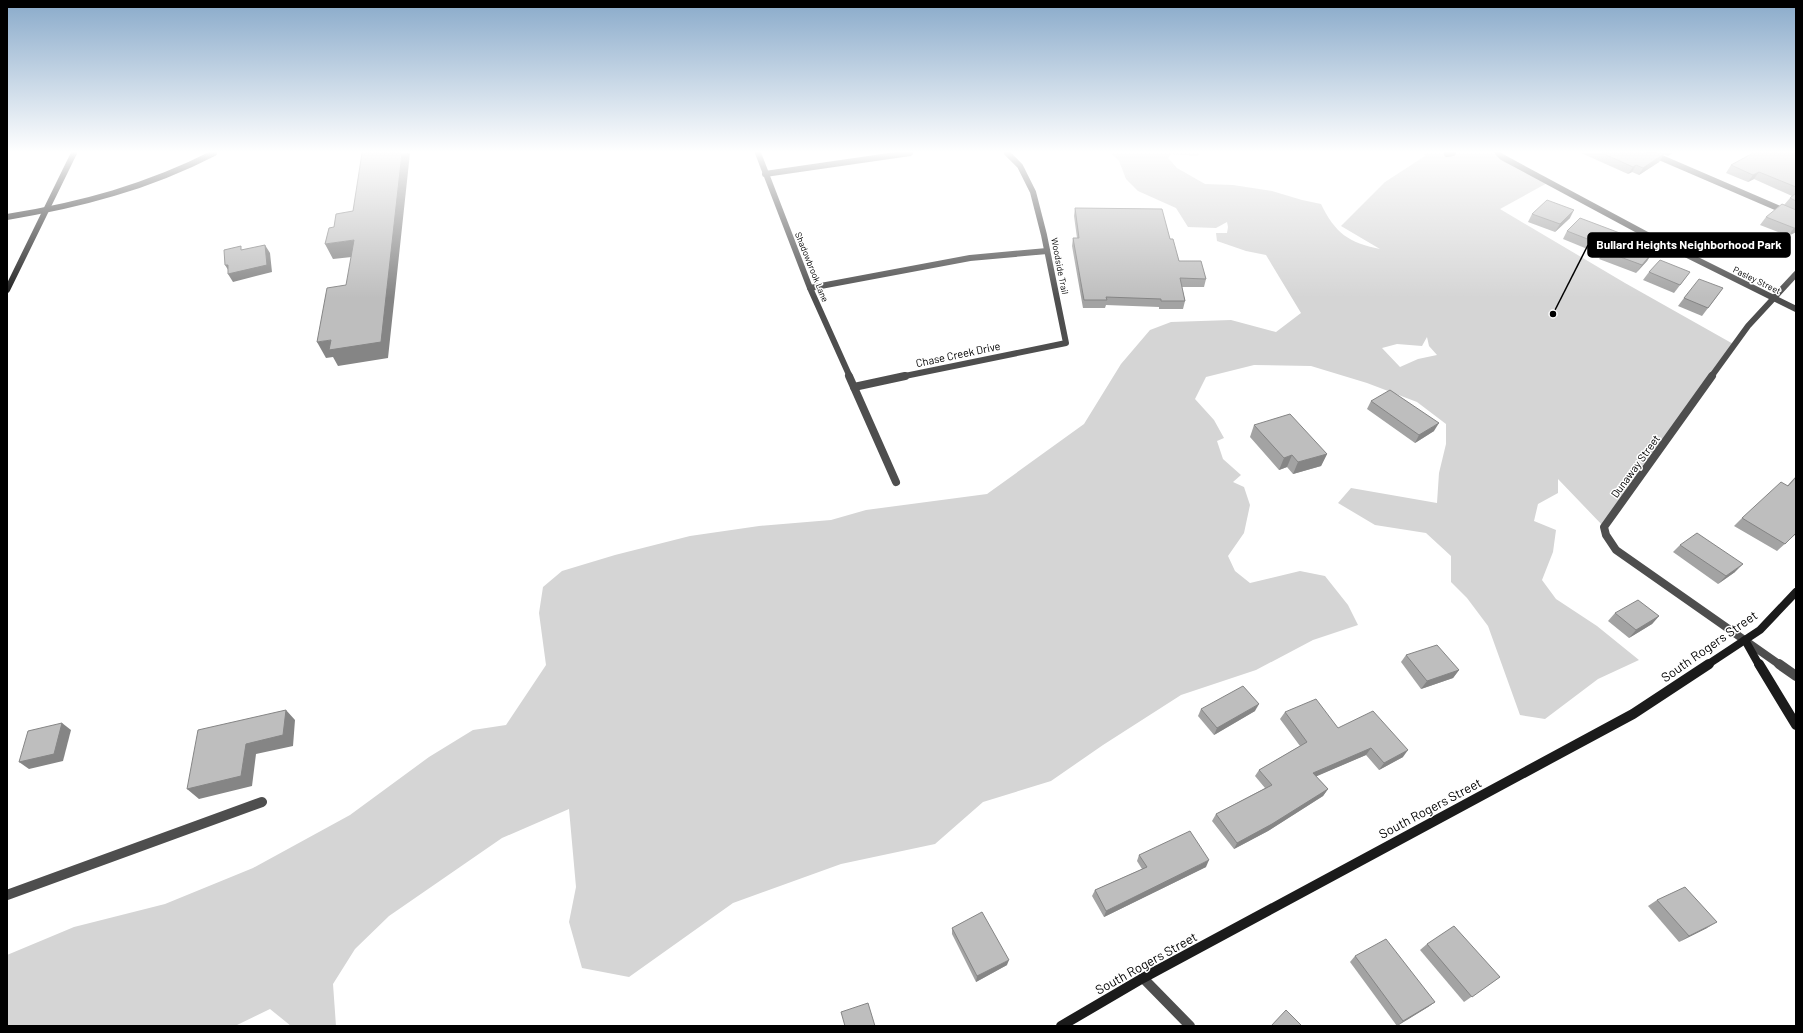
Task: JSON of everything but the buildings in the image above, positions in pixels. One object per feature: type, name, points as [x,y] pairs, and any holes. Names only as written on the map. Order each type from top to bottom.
[{"type":"main road","points":[[7,290],[51,201]]},
{"type":"main road","points":[[7,217],[46,211],[87,201]]},
{"type":"main road","name":"South Rogers Street","points":[[1062,1026],[1143,978],[1633,714],[1760,630],[1796,592]]},
{"type":"main road","points":[[1745,640],[1779,699],[1796,725]]},
{"type":"street","name":"Shadowbrook Lane","points":[[776,201],[810,288],[896,482]]},
{"type":"street","name":"Woodside Trail","points":[[1035,201],[1044,235],[1066,343]]},
{"type":"street","name":"Pasley Street","points":[[1584,201],[1649,236],[1796,309]]},
{"type":"street","points":[[1762,201],[1796,216]]},
{"type":"street","points":[[810,288],[970,258],[1047,252]]},
{"type":"street","name":"Dunaway Street","points":[[1745,640],[1616,550],[1606,535],[1604,526],[1748,326],[1796,274]]},
{"type":"street","name":"Chase Creek Drive","points":[[854,386],[1066,343]]},
{"type":"street","points":[[1745,640],[1796,676]]},
{"type":"street","points":[[7,895],[262,802]]},
{"type":"street","points":[[1143,978],[1190,1026]]},
{"type":"shaded area","points":[[1161,201],[1308,201],[1321,204],[1332,222],[1351,240],[1369,247],[1380,249],[1341,226],[1366,201],[1514,201],[1500,209],[1625,283],[1735,345],[1604,527],[1558,479],[1558,493],[1538,504],[1534,521],[1556,530],[1553,552],[1542,580],[1556,599],[1597,626],[1639,660],[1598,679],[1545,719],[1520,715],[1488,626],[1467,598],[1451,582],[1451,556],[1426,533],[1375,525],[1338,503],[1351,488],[1437,503],[1439,473],[1446,444],[1446,424],[1417,402],[1367,383],[1311,366],[1254,365],[1206,377],[1195,399],[1214,420],[1224,438],[1217,441],[1223,459],[1241,475],[1233,482],[1244,487],[1250,505],[1244,533],[1228,556],[1235,571],[1250,583],[1300,571],[1325,576],[1348,605],[1358,625],[1313,640],[1256,670],[1181,695],[1103,745],[1051,781],[983,802],[935,844],[841,864],[733,903],[629,977],[582,968],[569,922],[576,887],[569,809],[502,838],[389,916],[355,949],[333,984],[336,1026],[291,1026],[270,1009],[235,1026],[7,1026],[7,955],[74,927],[165,904],[253,868],[350,815],[429,757],[473,730],[506,725],[546,665],[539,613],[543,587],[562,571],[615,555],[690,536],[759,526],[831,520],[866,510],[987,494],[1084,424],[1121,364],[1150,330],[1171,322],[1231,320],[1276,332],[1301,313],[1266,255],[1246,251],[1217,241],[1216,233],[1227,233],[1227,222],[1216,228],[1188,227],[1176,208]],"holes":[[[1427,337],[1429,346],[1437,355],[1418,359],[1400,367],[1382,348],[1397,344],[1422,346]]]},
{"type":"place","name":"Bullard Heights Neighborhood Park","points":[[1553,314]]}]
